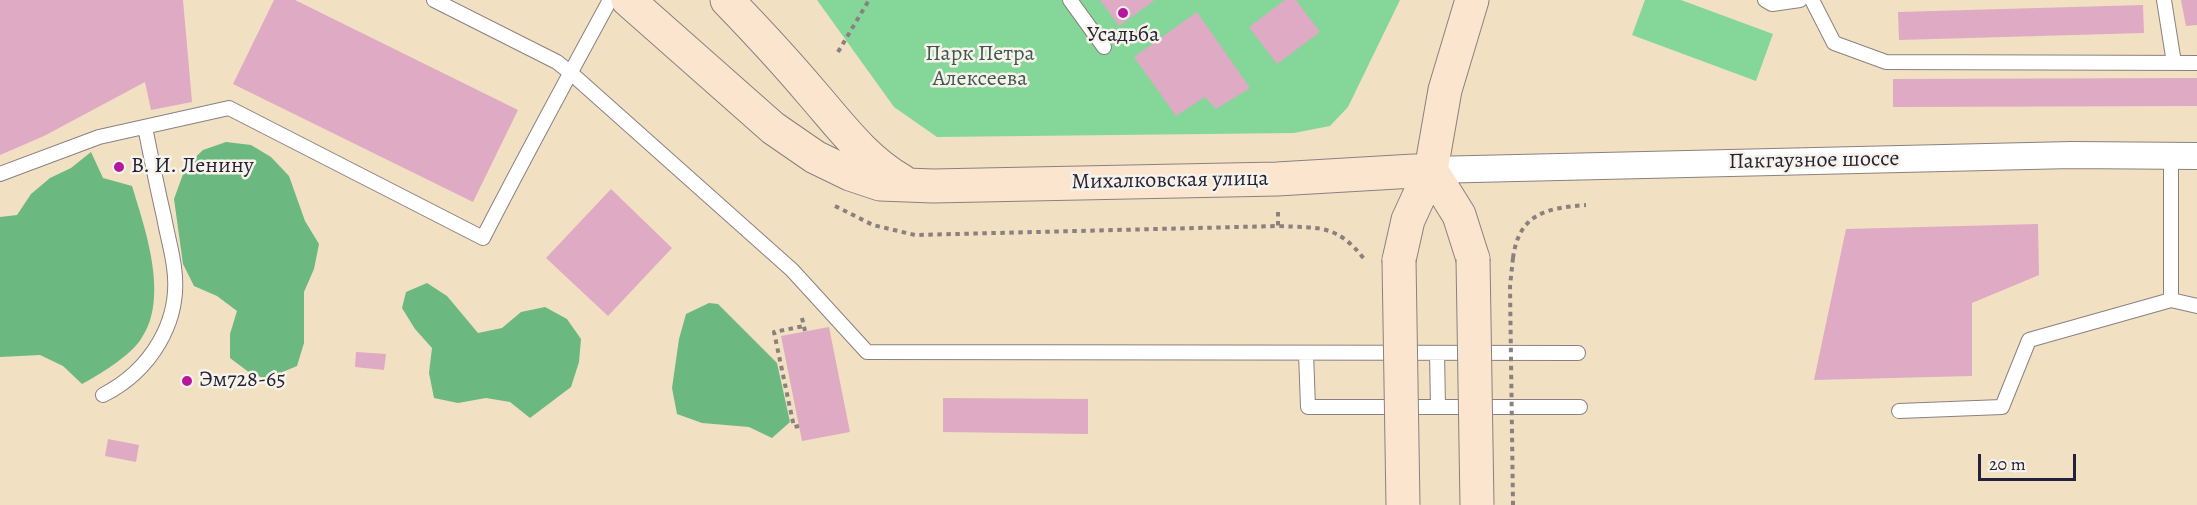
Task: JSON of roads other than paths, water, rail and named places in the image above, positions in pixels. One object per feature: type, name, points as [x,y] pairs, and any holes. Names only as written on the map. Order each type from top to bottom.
[{"type":"street","name":"Михалковская улица","points":[[628,0],[773,128],[814,157],[850,174],[880,184],[1277,179],[1431,170]]},
{"type":"street","points":[[727,0],[767,41],[857,147],[889,173],[909,185]]},
{"type":"street","points":[[1402,505],[1399,260],[1408,220],[1431,170],[1445,90],[1472,0]]},
{"type":"street","name":"Пакгаузное шоссе","points":[[1431,170],[2197,156]]},
{"type":"street","points":[[1431,170],[1460,215],[1473,259],[1477,505]]},
{"type":"lane","points":[[434,0],[557,62],[572,74],[792,270],[867,352],[1578,353]]},
{"type":"lane","points":[[0,174],[99,137],[229,108],[483,238],[539,128],[572,74],[610,0]]},
{"type":"lane","points":[[1070,0],[1104,47]]},
{"type":"lane","points":[[1765,0],[1772,4],[1800,0]]},
{"type":"lane","points":[[1812,0],[1834,43],[1886,62],[2197,63]]},
{"type":"lane","points":[[2164,0],[2174,63]]},
{"type":"lane","points":[[103,396],[134,375],[153,354],[167,328],[175,299],[174,269],[145,127]]},
{"type":"lane","points":[[2171,155],[2171,300]]},
{"type":"lane","points":[[1899,411],[2002,406],[2029,340],[2171,300],[2197,306]]},
{"type":"lane","points":[[1306,353],[1308,407],[1580,407]]},
{"type":"lane","points":[[1437,353],[1438,407]]},
{"type":"place","name":"Усадьба","points":[[1123,13]]},
{"type":"place","name":"В. И. Ленину","points":[[119,167]]},
{"type":"place","name":"Эм728-65","points":[[187,381]]},
{"type":"park label","name":"Парк Петра Алексеева","points":[[980,68]]}]
